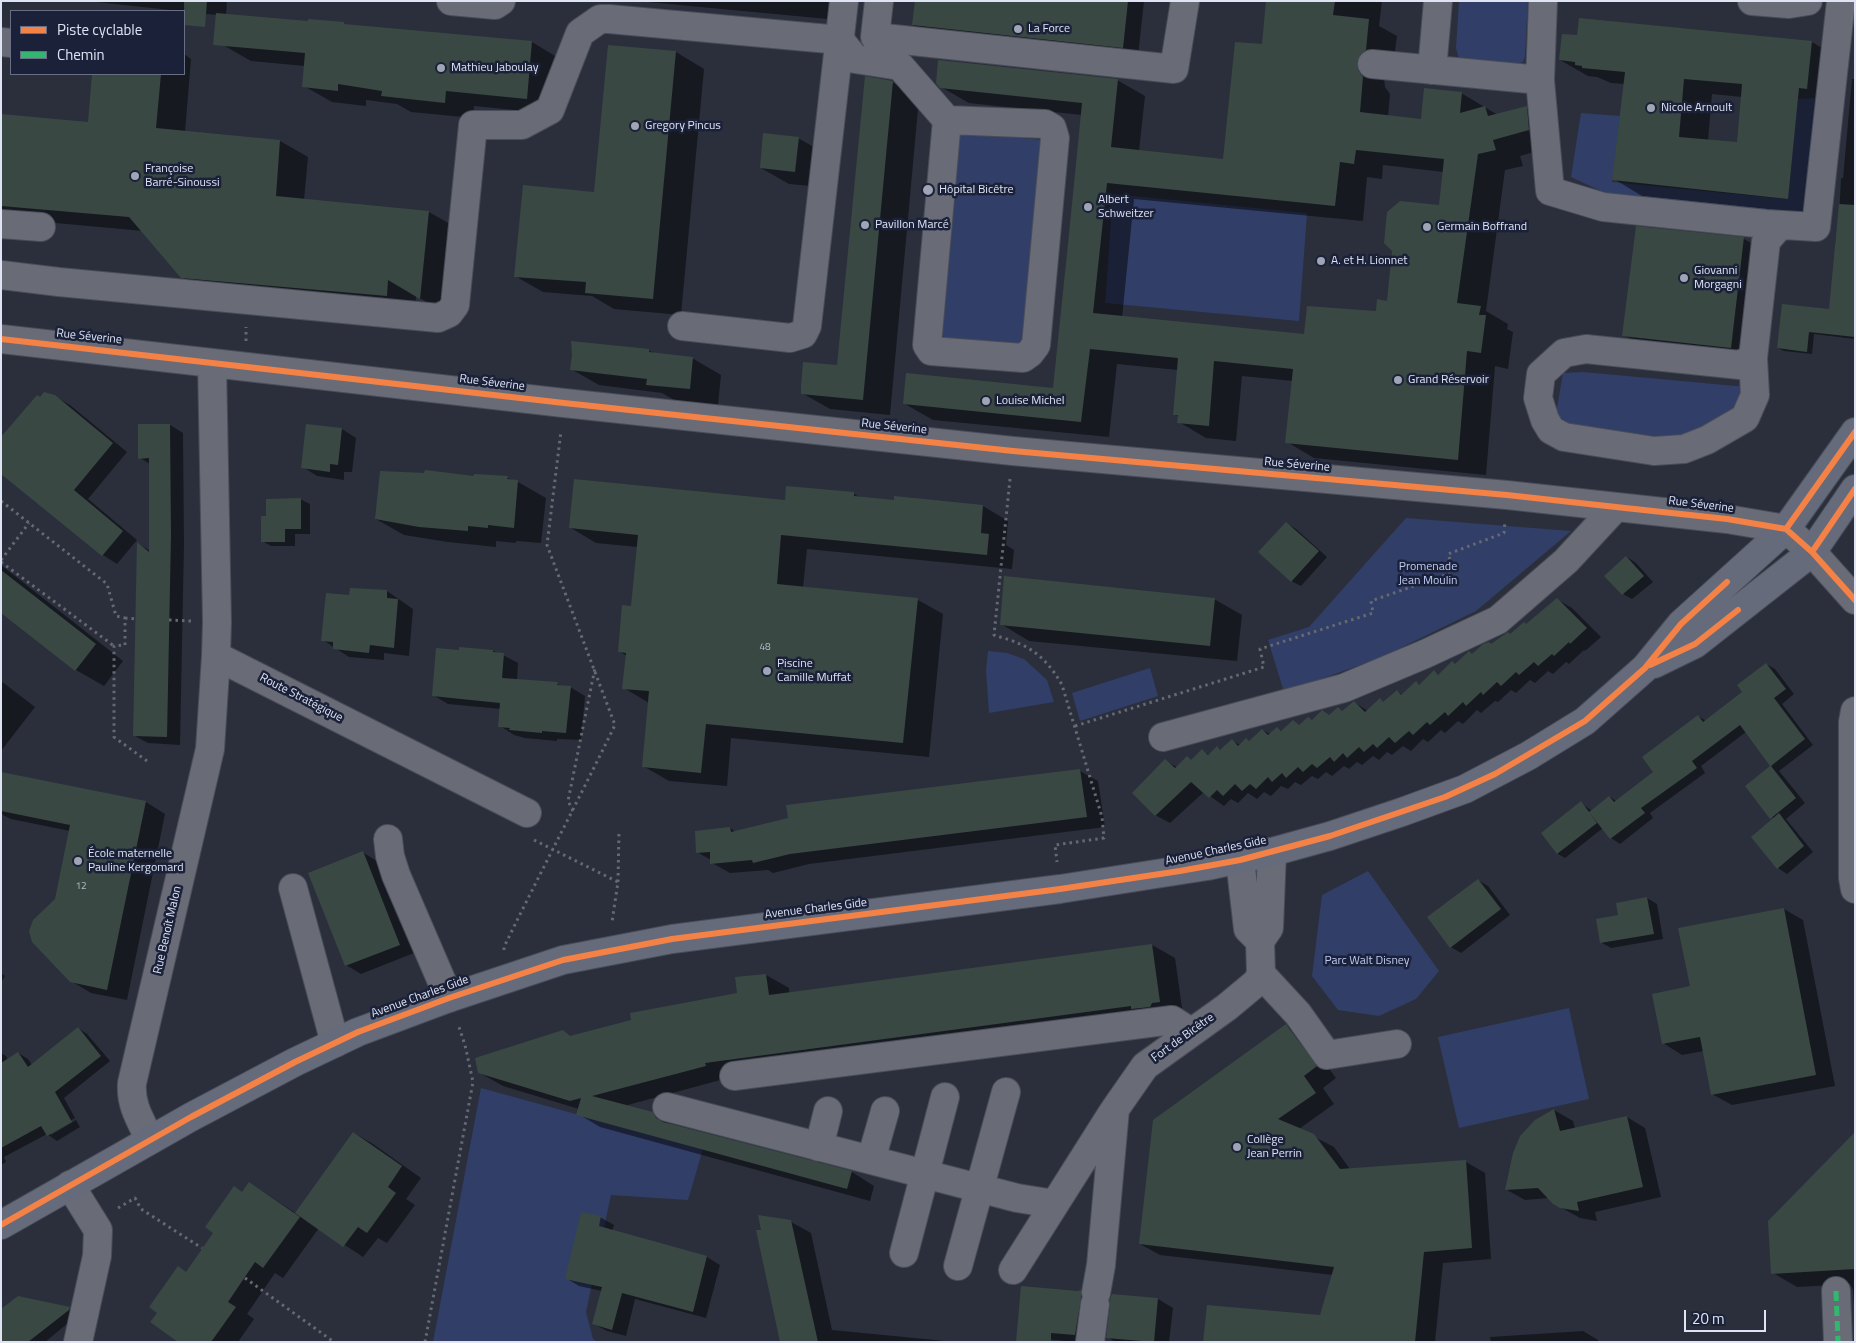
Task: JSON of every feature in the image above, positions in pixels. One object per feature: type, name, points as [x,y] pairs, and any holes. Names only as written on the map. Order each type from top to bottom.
[{"type":"main road","name":"Avenue Charles Gide","points":[[1,1225],[150,1140],[295,1062],[358,1032],[449,998],[563,960],[672,939],[1180,872],[1240,860],[1330,836],[1452,794],[1496,774],[1585,721],[1646,668],[1681,624],[1786,529],[1855,432]]},
{"type":"main road","name":"Avenue Charles Gide","points":[[1646,668],[1695,644],[1812,552],[1855,489]]},
{"type":"street","points":[[451,1],[495,5],[501,1]]},
{"type":"street","points":[[682,326],[790,338],[803,334],[807,326],[844,1]]},
{"type":"street","points":[[879,1],[875,36],[1174,69],[1185,1]]},
{"type":"street","points":[[1432,70],[1438,1]]},
{"type":"street","points":[[1543,1],[1540,80],[1550,191],[1603,207],[1816,227],[1841,1]]},
{"type":"street","points":[[1752,1],[1790,4],[1808,1]]},
{"type":"street","points":[[1,275],[438,318],[449,313],[455,305],[473,125],[522,125],[550,110],[580,33],[600,19],[609,19],[840,40],[855,60],[900,66],[947,120],[927,345],[931,351],[1023,358],[1036,345],[1055,138],[1052,128],[1045,124],[947,120]]},
{"type":"street","points":[[1372,64],[1540,80]]},
{"type":"street","points":[[1,224],[41,227]]},
{"type":"street","points":[[1753,358],[1740,365],[1586,349],[1564,352],[1541,374],[1538,398],[1545,420],[1551,430],[1564,437],[1654,451],[1684,449],[1708,440],[1745,418],[1755,395],[1753,358],[1766,241],[1780,225]]},
{"type":"street","name":"Rue Séverine","points":[[1,339],[148,354],[564,403],[1013,451],[1507,496],[1728,519],[1786,529]]},
{"type":"street","points":[[212,363],[216,656]]},
{"type":"street","points":[[1163,737],[1344,688],[1425,654],[1498,620],[1566,561],[1616,507]]},
{"type":"street","points":[[1786,529],[1812,552],[1855,600]]},
{"type":"street","name":"Route Stratégique","points":[[216,656],[526,813]]},
{"type":"street","name":"Rue Benoît Malon","points":[[150,1140],[132,1099],[132,1083],[210,749],[216,656]]},
{"type":"street","points":[[1855,711],[1853,722],[1853,878],[1855,888]]},
{"type":"street","points":[[388,839],[390,856],[396,875],[449,998]]},
{"type":"street","points":[[1272,852],[1270,928],[1260,941],[1261,974],[1298,1014],[1327,1055],[1396,1044]]},
{"type":"street","points":[[1240,860],[1248,929],[1260,941]]},
{"type":"street","points":[[293,888],[335,1043]]},
{"type":"street","name":"Fort de Bicêtre","points":[[1090,1342],[1101,1265],[1116,1109],[1145,1066],[1251,989],[1261,974]]},
{"type":"street","points":[[734,1076],[1172,1020],[1191,1032]]},
{"type":"street","points":[[958,1266],[1006,1092]]},
{"type":"street","points":[[904,1253],[946,1097]]},
{"type":"street","points":[[667,1107],[980,1189],[1054,1204]]},
{"type":"street","points":[[1013,1270],[1116,1109]]},
{"type":"street","points":[[871,1160],[885,1110]]},
{"type":"street","points":[[819,1147],[828,1111]]},
{"type":"street","points":[[70,1185],[98,1230],[97,1256],[78,1342]]},
{"type":"street","points":[[1836,1290],[1838,1342]]},
{"type":"path","points":[[511,977],[504,947],[615,725],[547,545],[564,403]]},
{"type":"path","points":[[1013,451],[994,635],[1021,644],[1041,657],[1049,665],[1062,685],[1102,817],[1104,838],[1055,845],[1060,889]]},
{"type":"path","points":[[1075,726],[1264,667],[1260,649],[1373,613],[1370,601],[1454,572],[1448,554],[1504,533],[1507,496]]},
{"type":"path","points":[[1,501],[107,584],[116,616],[136,619]]},
{"type":"path","points":[[29,523],[1,561],[114,646],[125,645],[125,618]]},
{"type":"path","points":[[114,646],[114,737],[147,761]]},
{"type":"path","points":[[573,811],[568,801],[595,668]]},
{"type":"path","points":[[526,813],[516,831],[618,882]]},
{"type":"path","points":[[614,949],[611,929],[618,882],[619,830]]},
{"type":"path","points":[[425,1342],[473,1082],[465,1045]]},
{"type":"path","points":[[141,1208],[202,1248]]},
{"type":"path","points":[[245,1278],[334,1342]]},
{"type":"green space","points":[[1459,1],[1528,1],[1525,57],[1523,62],[1517,64],[1459,59],[1456,48]]},
{"type":"green space","points":[[1815,98],[1807,215],[1605,193],[1571,177],[1581,113],[1620,116],[1612,182],[1786,199],[1798,99]]},
{"type":"green space","points":[[959,131],[1042,140],[1021,349],[938,341]]},
{"type":"green space","points":[[1113,194],[1307,213],[1299,321],[1105,303]]},
{"type":"green space","points":[[1583,372],[1747,387],[1737,412],[1674,443],[1579,431],[1556,414],[1563,373]]},
{"type":"green space","name":"Promenade Jean Moulin","points":[[1406,518],[1571,531],[1476,611],[1380,658],[1284,692],[1268,640],[1309,627]]},
{"type":"green space","points":[[988,651],[1007,653],[1024,659],[1047,680],[1054,702],[989,713],[986,671]]},
{"type":"green space","points":[[1150,668],[1158,696],[1080,721],[1072,693]]},
{"type":"green space","name":"Parc Walt Disney","points":[[1368,871],[1439,971],[1416,999],[1379,1016],[1338,1010],[1312,976],[1322,895]]},
{"type":"green space","points":[[1569,1008],[1589,1099],[1459,1128],[1438,1037]]},
{"type":"green space","points":[[481,1088],[703,1149],[688,1200],[611,1195],[586,1312],[593,1339],[597,1342],[433,1342]]},
{"type":"building","points":[[184,1],[207,1],[205,27],[185,25]]},
{"type":"building","name":"La Force","points":[[915,1],[1128,1],[1123,48],[912,25]]},
{"type":"building","points":[[1266,1],[1335,1],[1333,15],[1369,19],[1366,50],[1360,55],[1357,62],[1358,70],[1363,77],[1360,112],[1421,119],[1424,88],[1462,92],[1460,113],[1485,106],[1488,116],[1527,106],[1529,130],[1493,140],[1496,150],[1478,154],[1457,303],[1481,306],[1479,315],[1486,315],[1481,353],[1467,351],[1458,460],[1285,443],[1293,369],[1214,361],[1209,426],[1177,423],[1178,415],[1173,415],[1178,358],[1090,349],[1081,422],[903,404],[906,373],[1053,388],[1069,234],[1082,103],[940,88],[936,83],[938,60],[1118,79],[1111,147],[1223,159],[1235,42],[1262,44]],"holes":[[[1356,150],[1444,159],[1439,205],[1400,201],[1387,212],[1384,243],[1392,251],[1387,301],[1377,299],[1376,311],[1307,306],[1304,334],[1093,313],[1107,183],[1335,206],[1340,162],[1354,164]]]},
{"type":"building","name":"Mathieu Jaboulay","points":[[216,13],[308,21],[308,19],[344,22],[344,24],[532,41],[527,99],[446,91],[445,103],[381,96],[382,91],[338,84],[338,91],[302,87],[305,53],[213,45]]},
{"type":"building","name":"Nicole Arnoult","points":[[1579,18],[1812,41],[1807,89],[1799,88],[1788,199],[1612,180],[1625,72],[1582,68],[1582,66],[1575,65],[1575,62],[1559,60],[1562,34],[1577,35]],"holes":[[[1684,79],[1742,84],[1737,142],[1679,137]]]},
{"type":"building","name":"Gregory Pincus","points":[[608,45],[676,51],[653,299],[585,293],[586,282],[514,277],[523,185],[594,192]]},
{"type":"building","name":"Françoise Barré-Sinoussi","points":[[92,75],[161,75],[156,128],[280,140],[276,196],[429,211],[420,299],[388,280],[387,296],[181,278],[129,217],[1,206],[1,114],[88,122]]},
{"type":"building","name":"Pavillon Marcé","points":[[865,76],[893,81],[863,400],[801,394],[803,362],[837,365]]},
{"type":"building","points":[[763,133],[799,137],[795,172],[760,168]]},
{"type":"building","points":[[1839,204],[1855,205],[1855,337],[1809,332],[1807,352],[1777,348],[1782,304],[1829,309]]},
{"type":"building","name":"Giovanni Morgagni","points":[[1636,226],[1744,237],[1731,348],[1622,336]]},
{"type":"building","points":[[571,341],[649,349],[649,352],[693,357],[690,389],[646,385],[647,379],[570,370]]},
{"type":"building","points":[[44,392],[55,395],[113,443],[74,490],[123,531],[102,556],[1,474],[1,437],[37,395],[40,397]]},
{"type":"building","points":[[138,424],[170,424],[171,535],[167,737],[133,736],[137,542],[149,552],[149,458],[138,459]]},
{"type":"building","points":[[306,424],[342,428],[338,465],[330,464],[330,472],[301,468]]},
{"type":"building","points":[[425,470],[474,476],[474,474],[508,476],[507,479],[518,480],[514,528],[488,525],[488,528],[468,526],[468,531],[419,527],[375,519],[380,471],[424,473]]},
{"type":"building","points":[[574,479],[785,500],[786,486],[854,492],[854,496],[894,500],[894,496],[983,505],[981,533],[989,534],[987,555],[781,535],[777,584],[918,598],[903,743],[706,724],[701,773],[642,767],[649,691],[622,689],[626,653],[618,652],[622,605],[631,606],[638,535],[569,528]]},
{"type":"building","points":[[301,498],[301,529],[285,529],[285,542],[261,542],[261,516],[266,516],[266,499]]},
{"type":"building","points":[[1286,522],[1319,551],[1291,582],[1258,552]]},
{"type":"building","points":[[1626,556],[1644,576],[1622,595],[1604,576]]},
{"type":"building","points":[[1,570],[96,644],[75,671],[1,613]]},
{"type":"building","points":[[1004,576],[1215,598],[1210,646],[1000,625]]},
{"type":"building","points":[[350,588],[387,590],[387,598],[398,599],[394,648],[370,645],[369,653],[333,649],[333,642],[321,641],[326,593],[349,595]]},
{"type":"building","points":[[1557,598],[1587,628],[1570,644],[1569,642],[1554,656],[1552,654],[1538,666],[1534,662],[1519,675],[1516,672],[1501,686],[1497,682],[1483,695],[1481,692],[1466,706],[1463,702],[1448,716],[1445,712],[1430,725],[1427,722],[1413,735],[1409,731],[1395,743],[1389,737],[1377,748],[1373,744],[1364,752],[1359,747],[1347,758],[1343,753],[1334,762],[1330,757],[1317,768],[1312,764],[1303,772],[1298,767],[1286,778],[1282,773],[1272,782],[1268,777],[1256,789],[1250,784],[1242,791],[1235,784],[1223,796],[1217,790],[1209,798],[1191,782],[1155,816],[1132,793],[1165,759],[1175,768],[1187,756],[1191,760],[1202,749],[1208,755],[1217,746],[1220,750],[1232,739],[1238,746],[1246,738],[1249,741],[1262,729],[1268,735],[1277,727],[1281,731],[1293,720],[1299,725],[1308,717],[1312,720],[1322,710],[1329,715],[1338,707],[1342,711],[1354,701],[1365,712],[1380,698],[1383,702],[1397,690],[1401,695],[1416,681],[1419,685],[1434,670],[1438,675],[1452,661],[1455,664],[1469,651],[1472,654],[1483,644],[1489,642],[1491,644],[1508,632],[1510,634],[1524,622],[1526,624]]},
{"type":"building","points":[[459,647],[493,650],[493,652],[504,653],[502,678],[558,682],[557,685],[571,686],[566,733],[542,731],[542,733],[498,727],[500,703],[432,696],[436,648],[459,650]]},
{"type":"building","points":[[1766,663],[1786,689],[1774,698],[1805,739],[1771,766],[1796,798],[1770,819],[1745,786],[1770,766],[1740,725],[1692,761],[1697,768],[1641,808],[1645,813],[1610,839],[1589,812],[1609,796],[1614,802],[1653,772],[1642,757],[1698,715],[1703,722],[1742,692],[1737,685]]},
{"type":"building","points":[[1080,769],[1087,817],[790,854],[753,863],[752,860],[710,864],[710,852],[696,853],[695,831],[730,827],[731,832],[788,818],[786,805]]},
{"type":"building","points":[[1,772],[146,801],[107,990],[70,982],[32,942],[29,931],[33,920],[55,899],[70,825],[1,811]]},
{"type":"building","points":[[1581,801],[1597,823],[1557,854],[1541,833]]},
{"type":"building","points":[[1779,813],[1804,846],[1777,869],[1751,837]]},
{"type":"building","points":[[363,851],[400,945],[345,966],[308,873]]},
{"type":"building","points":[[1478,879],[1501,909],[1450,948],[1427,917]]},
{"type":"building","points":[[1647,897],[1654,934],[1600,943],[1596,919],[1618,915],[1616,903]]},
{"type":"building","points":[[1784,908],[1816,1075],[1711,1095],[1700,1037],[1662,1044],[1652,994],[1690,986],[1678,928]]},
{"type":"building","points":[[1152,944],[1160,1002],[1152,1003],[1150,1007],[1131,1009],[1131,1006],[705,1063],[706,1066],[592,1096],[653,1112],[656,1118],[663,1122],[852,1171],[847,1189],[576,1115],[581,1098],[570,1101],[478,1073],[475,1058],[563,1030],[570,1036],[631,1020],[630,1013],[737,993],[735,977],[766,974],[769,995]]},
{"type":"building","name":"Collège Jean Perrin","points":[[1286,1024],[1317,1066],[1304,1076],[1316,1093],[1278,1119],[1314,1134],[1340,1169],[1466,1160],[1472,1248],[1424,1252],[1415,1342],[1203,1342],[1207,1305],[1320,1315],[1334,1267],[1139,1244],[1153,1120]]},
{"type":"building","points":[[78,1027],[101,1056],[55,1092],[72,1122],[47,1136],[41,1126],[1,1148],[1,1063],[18,1052],[28,1067]]},
{"type":"building","points":[[1554,1109],[1560,1131],[1627,1116],[1643,1187],[1577,1202],[1579,1211],[1560,1208],[1553,1204],[1538,1188],[1505,1190],[1513,1153],[1520,1136],[1535,1120]]},
{"type":"building","points":[[353,1132],[402,1166],[388,1187],[396,1193],[367,1233],[358,1227],[343,1247],[295,1213]]},
{"type":"building","points":[[1855,1132],[1855,1269],[1771,1274],[1768,1221]]},
{"type":"building","points":[[249,1182],[300,1217],[263,1268],[255,1262],[228,1302],[236,1307],[211,1342],[178,1342],[150,1322],[157,1313],[149,1307],[178,1266],[186,1272],[213,1233],[205,1227],[234,1186],[242,1192]]},
{"type":"building","points":[[581,1212],[601,1216],[599,1226],[707,1256],[693,1312],[622,1293],[612,1330],[592,1324],[602,1287],[565,1279]]},
{"type":"building","points":[[758,1215],[791,1220],[818,1342],[780,1342],[756,1230],[761,1230]]},
{"type":"building","points":[[1021,1286],[1081,1290],[1075,1335],[1051,1333],[1051,1342],[1016,1342]]},
{"type":"building","points":[[1112,1294],[1158,1298],[1154,1342],[1106,1338]]},
{"type":"building","points":[[18,1296],[70,1307],[69,1310],[28,1342],[1,1342],[1,1309]]},
{"type":"marked path","points":[[1836,1291],[1838,1342]]},
{"type":"cycle path","points":[[1,339],[564,403],[1013,451],[1507,495],[1727,519],[1786,529]]},
{"type":"cycle path","points":[[1786,529],[1855,432]]},
{"type":"cycle path","points":[[1812,552],[1855,489]]},
{"type":"cycle path","points":[[1786,529],[1812,552],[1855,600]]},
{"type":"cycle path","points":[[1,1225],[191,1117],[295,1062],[358,1032],[449,998],[563,960],[672,939],[1060,889],[1240,860],[1330,836],[1445,797],[1495,774],[1585,721],[1645,668],[1681,624],[1727,582]]},
{"type":"cycle path","points":[[1650,665],[1695,644],[1738,610]]},
{"type":"place","name":"La Force","points":[[1018,29]]},
{"type":"place","name":"Mathieu Jaboulay","points":[[441,68]]},
{"type":"place","name":"Nicole Arnoult","points":[[1651,108]]},
{"type":"place","name":"Gregory Pincus","points":[[635,126]]},
{"type":"place","name":"Françoise Barré-Sinoussi","points":[[135,176]]},
{"type":"place","name":"Hôpital Bicêtre","points":[[928,190]]},
{"type":"place","name":"Albert Schweitzer","points":[[1088,207]]},
{"type":"place","name":"Pavillon Marcé","points":[[865,225]]},
{"type":"place","name":"Germain Boffrand","points":[[1427,227]]},
{"type":"place","name":"A. et H. Lionnet","points":[[1321,261]]},
{"type":"place","name":"Giovanni Morgagni","points":[[1684,278]]},
{"type":"place","name":"Grand Réservoir","points":[[1398,380]]},
{"type":"place","name":"Louise Michel","points":[[986,401]]},
{"type":"place","name":"Piscine Camille Muffat","points":[[767,671]]},
{"type":"place","name":"École maternelle Pauline Kergomard","points":[[78,861]]},
{"type":"place","name":"Collège Jean Perrin","points":[[1237,1147]]}]
